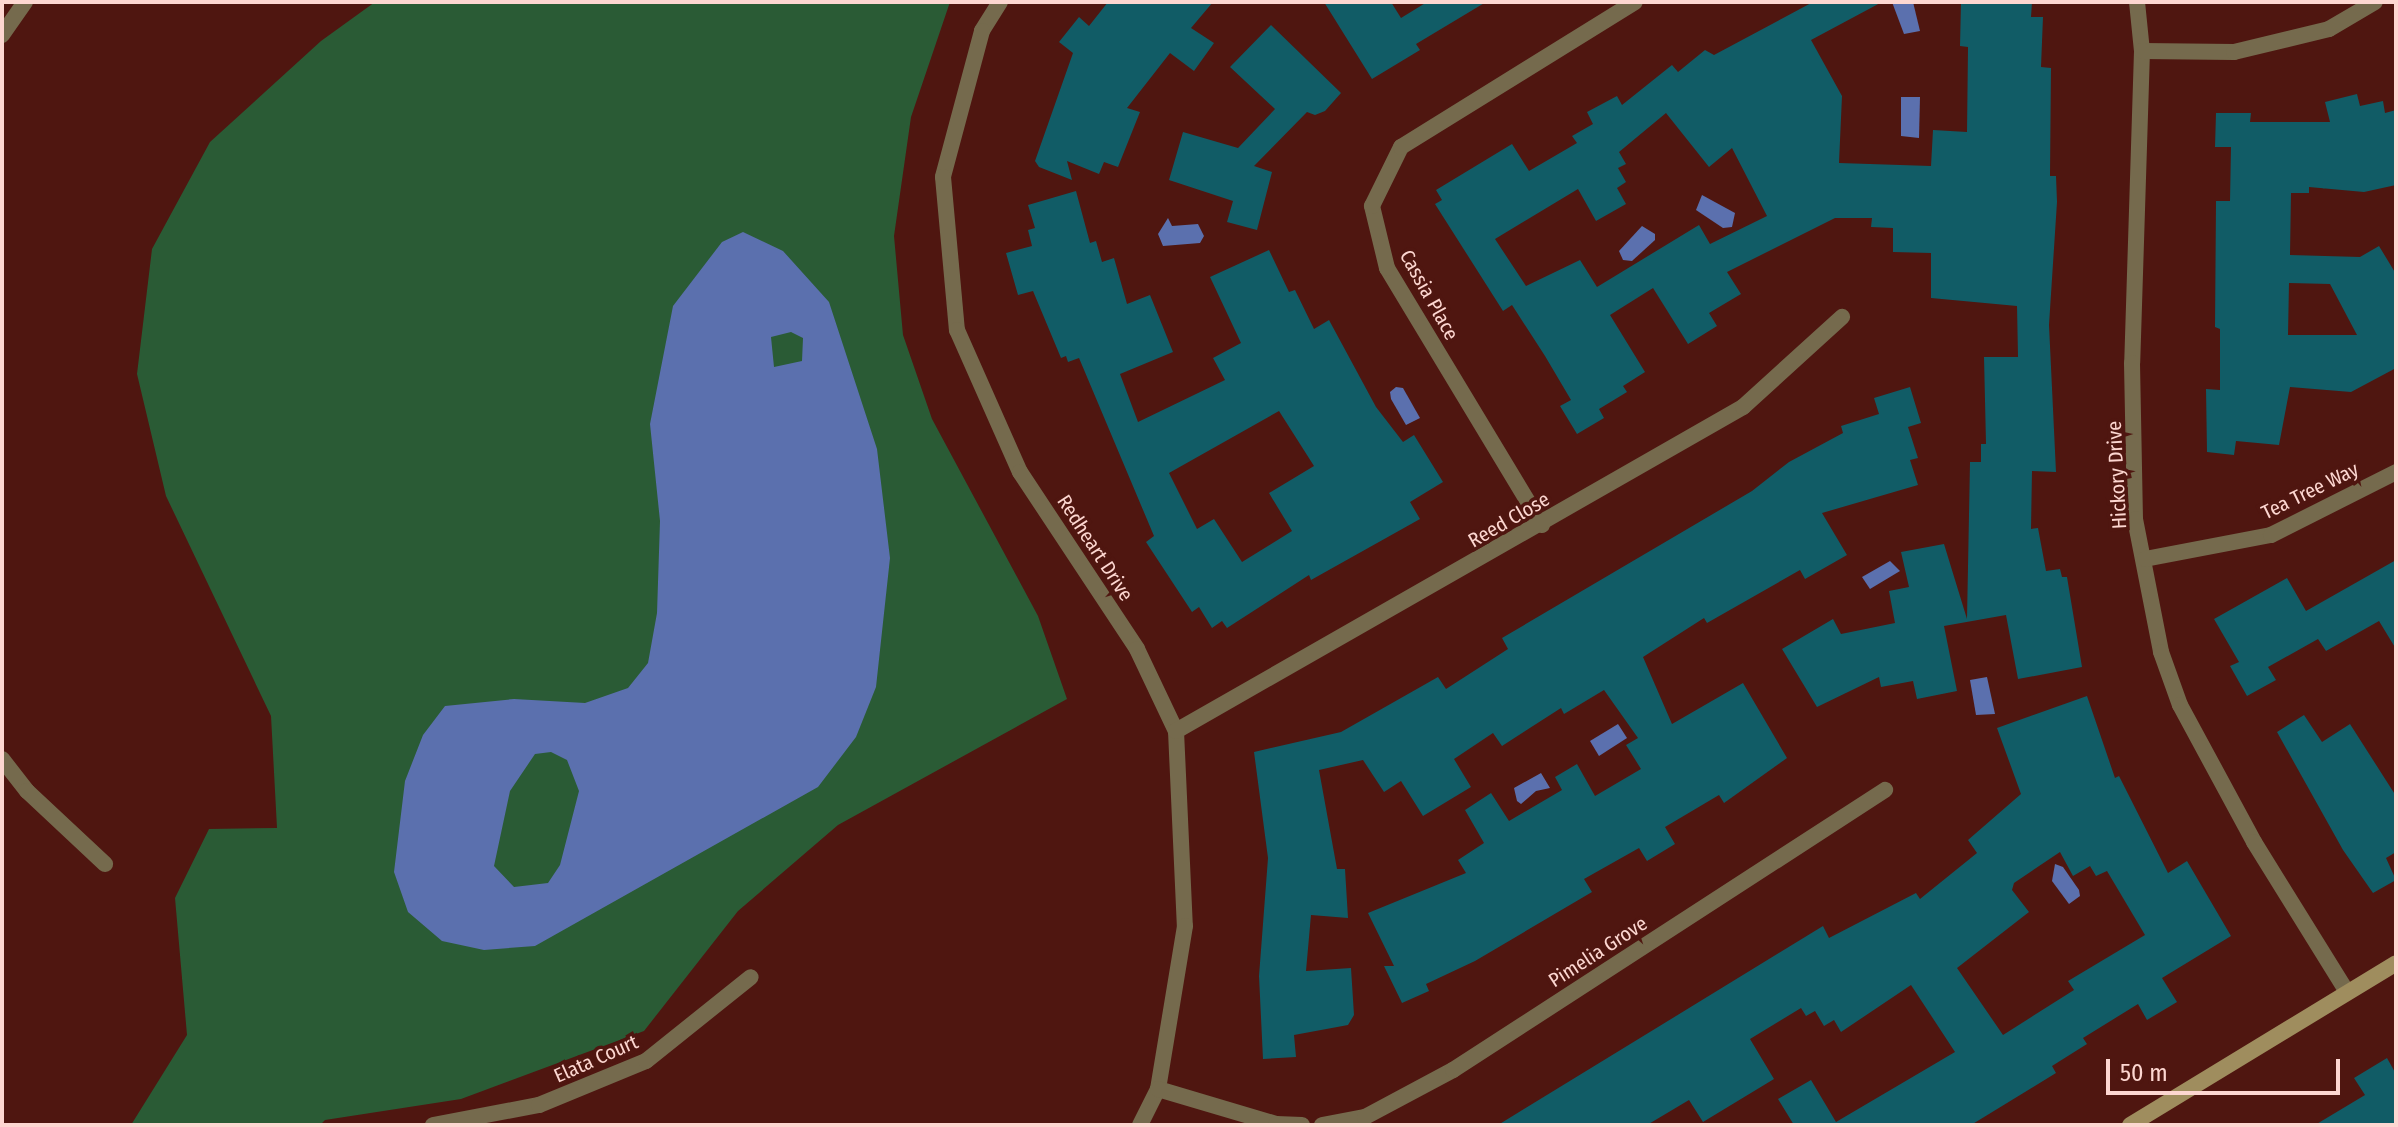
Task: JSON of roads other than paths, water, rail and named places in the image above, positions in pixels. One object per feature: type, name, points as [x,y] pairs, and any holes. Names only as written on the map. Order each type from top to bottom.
[{"type":"main road","points":[[2130,1125],[2155,1118],[2396,963]]},
{"type":"street","points":[[2,35],[25,2]]},
{"type":"street","name":"Redheart Drive","points":[[1000,2],[982,31],[943,177],[957,330],[1020,472],[1137,649],[1176,731],[1185,926],[1158,1089],[1140,1125]]},
{"type":"street","name":"Cassia Place","points":[[1542,525],[1387,268],[1372,206],[1401,147],[1635,2]]},
{"type":"street","name":"Hickory Drive","points":[[2137,2],[2142,51],[2132,363],[2135,519],[2161,652],[2180,705],[2254,842],[2347,992]]},
{"type":"street","points":[[2142,51],[2234,52],[2329,29],[2375,2]]},
{"type":"street","name":"Reed Close","points":[[1176,731],[1542,525],[1743,407],[1842,317]]},
{"type":"street","name":"Tea Tree Way","points":[[2145,559],[2271,535],[2396,472]]},
{"type":"street","points":[[2,759],[27,791],[105,864]]},
{"type":"street","name":"Pimelia Grove","points":[[1322,1125],[1365,1117],[1453,1070],[1885,790]]},
{"type":"street","name":"Elata Court","points":[[433,1125],[539,1105],[646,1061],[751,977]]},
{"type":"street","points":[[1158,1089],[1276,1124],[1302,1125]]},
{"type":"water","points":[[1892,2],[1913,2],[1920,31],[1904,34]]},
{"type":"water","points":[[1901,97],[1920,97],[1919,138],[1901,136]]},
{"type":"water","points":[[1702,195],[1735,213],[1732,227],[1723,228],[1696,210]]},
{"type":"water","points":[[1168,218],[1172,226],[1198,224],[1204,236],[1200,243],[1163,246],[1158,234]]},
{"type":"water","points":[[1642,226],[1655,234],[1655,240],[1632,261],[1623,260],[1619,251]]},
{"type":"water","points":[[743,232],[783,251],[829,302],[877,449],[890,558],[876,687],[856,737],[818,787],[535,946],[484,950],[442,941],[408,912],[394,872],[405,781],[423,735],[445,706],[514,699],[585,703],[628,688],[648,663],[657,613],[660,521],[650,424],[673,306],[722,242]],"holes":[[[791,332],[803,338],[802,361],[774,367],[771,337]],[[551,752],[567,760],[579,791],[560,865],[548,883],[514,887],[494,866],[510,791],[535,754]]]},
{"type":"water","points":[[1396,387],[1403,388],[1420,418],[1406,425],[1391,399],[1390,392]]},
{"type":"water","points":[[1890,561],[1900,571],[1870,589],[1862,577]]},
{"type":"water","points":[[1987,677],[1995,714],[1976,715],[1970,680]]},
{"type":"water","points":[[1618,724],[1627,738],[1599,756],[1590,741]]},
{"type":"water","points":[[1541,773],[1550,788],[1536,791],[1521,804],[1517,801],[1514,788]]},
{"type":"water","points":[[2055,864],[2063,867],[2079,890],[2080,896],[2069,904],[2052,881]]}]
